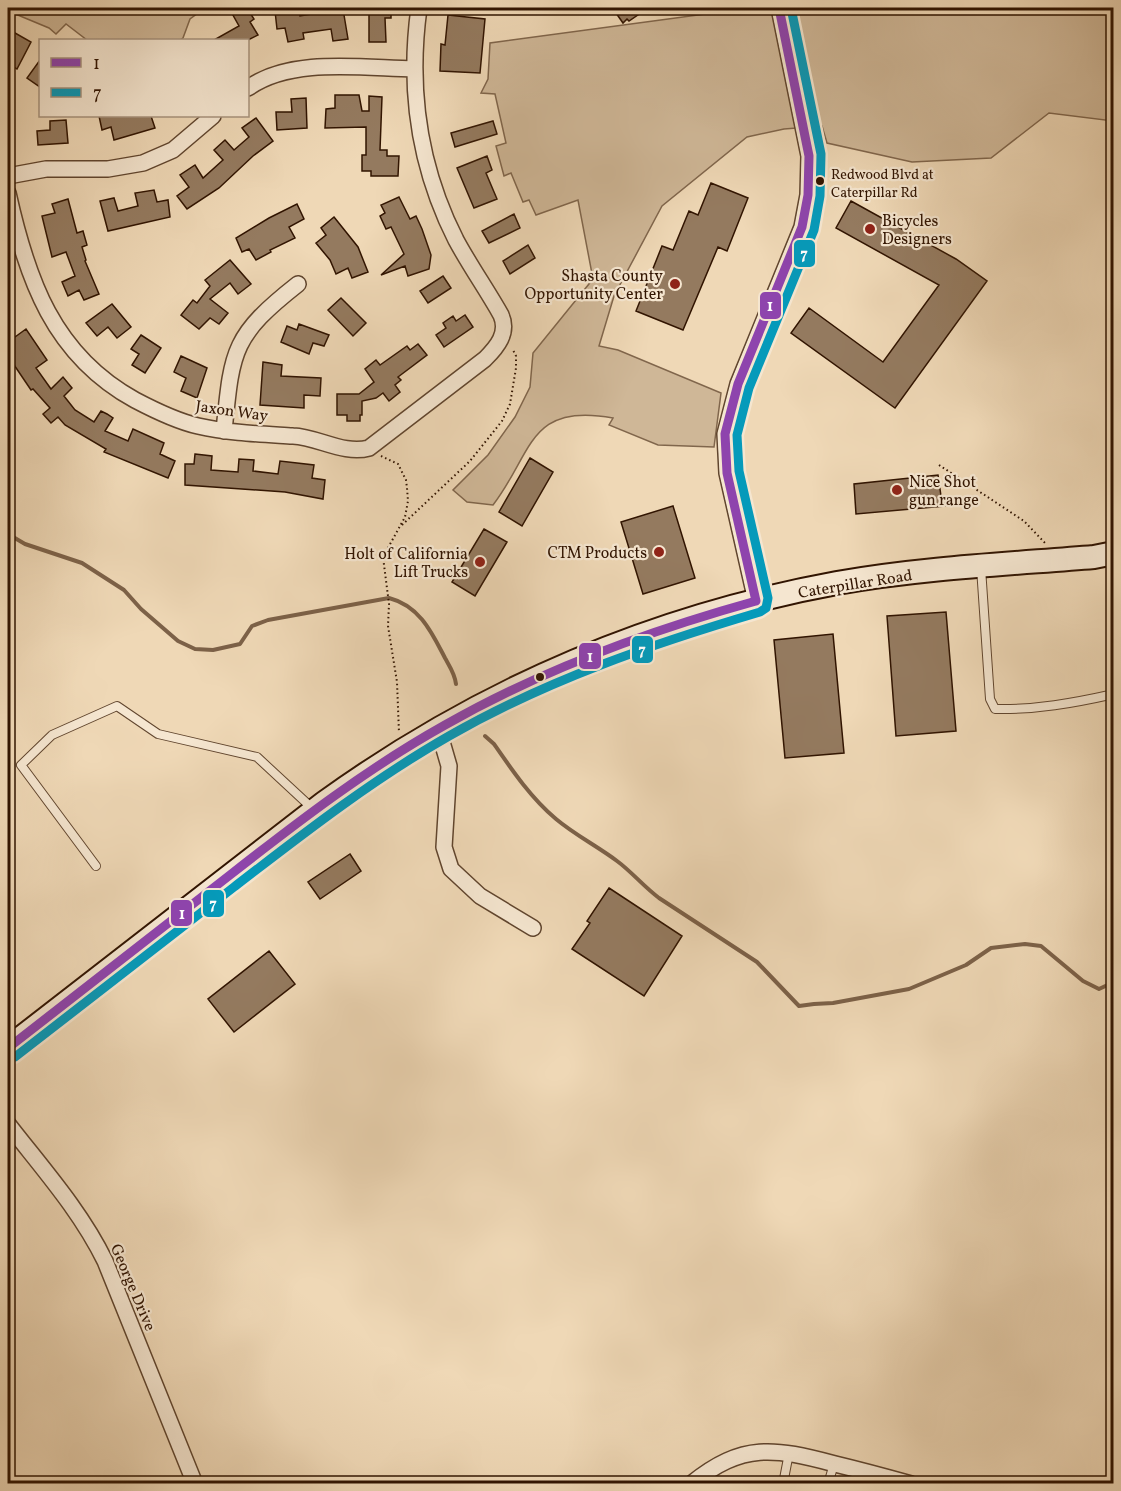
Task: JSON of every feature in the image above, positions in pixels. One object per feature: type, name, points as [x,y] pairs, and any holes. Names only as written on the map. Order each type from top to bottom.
[{"type":"street","points":[[372,445],[484,359],[501,338],[504,321],[457,242],[430,178],[422,147],[415,102],[414,69],[419,8]]},
{"type":"street","points":[[756,601],[727,473],[725,434],[736,389],[787,265],[806,211],[810,178],[807,144],[779,8]]},
{"type":"street","points":[[249,87],[274,74],[291,69],[325,67],[414,69]]},
{"type":"street","points":[[8,176],[46,169],[108,169],[143,163],[172,150],[212,117]]},
{"type":"street","name":"Jaxon Way","points":[[8,193],[22,252],[42,303],[63,338],[76,354],[99,376],[124,394],[151,409],[196,426],[224,431],[302,436],[353,450],[372,445]]},
{"type":"street","points":[[224,431],[230,374],[238,345],[260,315],[298,284]]},
{"type":"street","name":"Caterpillar Road","points":[[8,1048],[314,810],[400,750],[508,691],[585,656],[689,619],[756,601],[839,583],[1060,560],[1112,560]]},
{"type":"street","points":[[438,728],[449,766],[444,847],[451,869],[480,896],[533,928]]},
{"type":"street","name":"George Drive","points":[[8,1124],[77,1212],[92,1235],[105,1261],[195,1484]]},
{"type":"street","points":[[691,1484],[710,1469],[740,1456],[769,1450],[911,1484]]},
{"type":"lane","points":[[981,567],[990,699],[995,709],[1017,710],[1062,705],[1113,694]]},
{"type":"lane","points":[[96,866],[21,765],[52,735],[117,706],[158,734],[257,757],[314,810]]},
{"type":"lane","points":[[783,1484],[789,1453]]},
{"type":"lane","points":[[828,1484],[834,1464]]},
{"type":"path","points":[[400,526],[470,461],[486,444],[502,421],[510,404],[516,368],[516,356],[513,350]]},
{"type":"path","points":[[372,445],[382,457],[398,464],[406,480],[408,501],[405,517],[383,558],[389,604],[389,635],[398,682],[400,750]]},
{"type":"path","points":[[939,465],[1024,521],[1060,560]]},
{"type":"shaded area","points":[[8,8],[205,8],[190,19],[182,39],[86,39],[66,24],[56,34],[49,28],[8,11]]},
{"type":"shaded area","points":[[750,8],[1082,8],[1113,14],[1113,121],[1049,113],[991,158],[912,162],[827,143],[822,126],[784,129],[747,137],[662,206],[614,296],[599,346],[618,350],[721,393],[714,447],[658,445],[609,425],[613,418],[585,415],[564,418],[548,425],[536,436],[493,505],[467,502],[453,490],[488,455],[515,417],[530,387],[533,353],[593,279],[578,200],[536,215],[529,200],[523,202],[511,173],[504,176],[496,146],[506,143],[495,94],[481,93],[488,79],[490,43]]},
{"type":"building","points":[[229,8],[247,8],[254,19],[250,22],[258,35],[249,40],[216,39],[239,26]]},
{"type":"building","points":[[299,8],[300,16],[343,9],[348,39],[333,41],[331,29],[303,33],[304,39],[288,42],[285,28],[277,29],[275,11]]},
{"type":"building","points":[[391,8],[391,18],[385,18],[386,42],[369,42],[369,9]]},
{"type":"building","points":[[616,8],[648,8],[623,23],[616,13],[618,11]]},
{"type":"building","points":[[448,15],[485,19],[480,73],[440,71],[441,44],[445,45]]},
{"type":"building","points":[[8,29],[31,42],[17,69],[8,64]]},
{"type":"building","points":[[39,61],[39,86],[27,78]]},
{"type":"building","points":[[335,95],[359,95],[362,111],[369,111],[369,96],[382,97],[380,150],[387,150],[387,156],[399,156],[398,176],[371,176],[371,171],[362,171],[362,155],[366,155],[366,127],[325,128],[326,109],[335,108]]},
{"type":"building","points":[[306,98],[307,128],[277,130],[276,112],[292,112],[291,99]]},
{"type":"building","points":[[99,117],[151,117],[155,128],[114,140],[111,127],[102,130]]},
{"type":"building","points":[[256,118],[273,141],[253,156],[219,188],[187,209],[177,196],[189,187],[180,175],[195,165],[203,178],[223,160],[214,150],[225,140],[234,150],[249,137],[242,128]]},
{"type":"building","points":[[66,120],[68,143],[38,145],[37,131],[50,130],[50,121]]},
{"type":"building","points":[[493,121],[497,134],[455,147],[451,133]]},
{"type":"building","points":[[487,156],[492,170],[486,173],[497,199],[474,208],[457,168]]},
{"type":"building","name":"Shasta County Opportunity Center","points":[[711,183],[748,198],[727,251],[718,247],[683,330],[636,311],[662,246],[673,250],[689,211],[698,215]]},
{"type":"building","points":[[154,190],[157,202],[168,200],[170,217],[108,231],[100,201],[114,198],[118,211],[138,206],[135,193]]},
{"type":"building","points":[[399,197],[410,219],[416,216],[422,229],[431,255],[429,269],[408,276],[405,266],[381,275],[404,254],[391,227],[386,229],[380,216],[385,213],[381,205]]},
{"type":"building","points":[[68,199],[77,233],[83,231],[87,245],[82,247],[85,261],[99,294],[84,300],[79,290],[68,296],[62,282],[75,276],[66,252],[52,257],[42,216],[55,213],[52,204]]},
{"type":"building","points":[[851,201],[956,259],[987,281],[895,408],[791,333],[809,308],[883,362],[939,285],[836,228]]},
{"type":"building","points":[[297,204],[304,219],[289,227],[295,238],[270,250],[271,252],[256,260],[249,249],[242,252],[236,238]]},
{"type":"building","points":[[514,214],[520,228],[489,243],[482,231]]},
{"type":"building","points":[[334,217],[358,247],[368,272],[352,278],[348,268],[336,274],[330,260],[316,243],[326,235],[321,228]]},
{"type":"building","points":[[528,245],[535,258],[510,274],[503,261]]},
{"type":"building","points":[[230,260],[251,284],[238,294],[230,283],[210,299],[228,313],[219,324],[210,318],[199,329],[181,315],[193,300],[197,303],[210,286],[205,280]]},
{"type":"building","points":[[443,276],[451,288],[428,303],[420,291]]},
{"type":"building","points":[[341,298],[366,323],[353,336],[328,310]]},
{"type":"building","points":[[112,304],[131,327],[117,338],[108,327],[97,336],[86,323]]},
{"type":"building","points":[[465,315],[473,327],[444,347],[436,335],[446,328],[443,323],[453,316],[456,321]]},
{"type":"building","points":[[299,324],[329,335],[324,346],[313,343],[309,354],[281,342],[287,326],[297,330]]},
{"type":"building","points":[[8,325],[15,337],[26,329],[47,360],[36,368],[51,389],[63,377],[72,388],[64,396],[75,410],[94,422],[101,411],[107,414],[113,418],[105,431],[128,441],[133,429],[164,443],[160,454],[175,461],[168,478],[104,452],[106,449],[65,425],[58,417],[51,423],[43,414],[50,408],[33,389],[31,390],[8,356]]},
{"type":"building","points":[[141,335],[161,348],[145,373],[132,365],[139,354],[131,349]]},
{"type":"building","points":[[418,344],[427,355],[398,377],[401,380],[395,385],[400,392],[389,401],[383,393],[376,398],[362,401],[360,421],[347,421],[347,415],[337,415],[337,394],[359,394],[374,382],[365,369],[376,360],[380,365],[407,346],[410,350]]},
{"type":"building","points":[[181,356],[207,368],[197,398],[181,391],[186,378],[174,372]]},
{"type":"building","points":[[263,362],[282,365],[281,376],[321,378],[320,396],[304,395],[304,408],[260,405]]},
{"type":"building","points":[[195,454],[212,456],[211,470],[238,472],[239,459],[254,460],[253,471],[278,474],[280,461],[314,465],[312,478],[325,480],[323,499],[285,492],[185,485],[185,464],[194,464]]},
{"type":"building","points":[[530,458],[553,472],[522,526],[499,512]]},
{"type":"building","name":"Nice Shot gun range","points":[[938,475],[941,496],[945,496],[945,506],[856,514],[854,484]]},
{"type":"building","name":"CTM Products","points":[[673,506],[695,578],[643,594],[621,522]]},
{"type":"building","name":"Holt of California Lift Trucks","points":[[484,529],[507,542],[475,596],[452,582]]},
{"type":"building","points":[[946,612],[956,731],[896,736],[887,616]]},
{"type":"building","points":[[833,634],[844,753],[785,758],[774,640]]},
{"type":"building","points":[[350,854],[361,871],[320,899],[308,882]]},
{"type":"building","points":[[609,888],[682,936],[644,996],[572,949],[590,923],[587,921]]},
{"type":"building","points":[[269,951],[295,984],[234,1032],[208,999]]},
{"type":"waterway","points":[[8,534],[25,544],[82,563],[124,590],[141,609],[178,641],[195,649],[213,650],[240,644],[252,626],[268,620],[389,598],[409,607],[424,622],[455,677],[456,684]]},
{"type":"waterway","points":[[485,736],[494,744],[530,793],[556,819],[617,861],[659,898],[757,962],[799,1006],[833,1003],[909,989],[966,965],[991,948],[1025,944],[1041,946],[1083,981],[1099,989],[1114,982]]},
{"type":"transit line","name":"1","points":[[756,601],[727,473],[725,434],[738,384],[802,227],[808,195],[809,156],[779,8]]},
{"type":"transit line","name":"7","points":[[15,1057],[312,827],[449,736],[524,698],[601,665],[760,612],[766,608],[768,598],[739,471],[737,435],[749,388],[814,230],[820,196],[821,154],[791,8]]},
{"type":"transit line","name":"1","points":[[8,1048],[308,815],[361,777],[416,742],[482,705],[558,669],[676,625],[756,601]]},
{"type":"place","name":"Redwood Blvd at Caterpillar Rd","points":[[820,181]]},
{"type":"place","name":"Bicycles Designers","points":[[870,229]]},
{"type":"place","name":"Shasta County Opportunity Center","points":[[675,284]]},
{"type":"place","name":"Nice Shot gun range","points":[[897,490]]},
{"type":"place","name":"CTM Products","points":[[659,552]]},
{"type":"place","name":"Holt of California Lift Trucks","points":[[480,562]]}]
